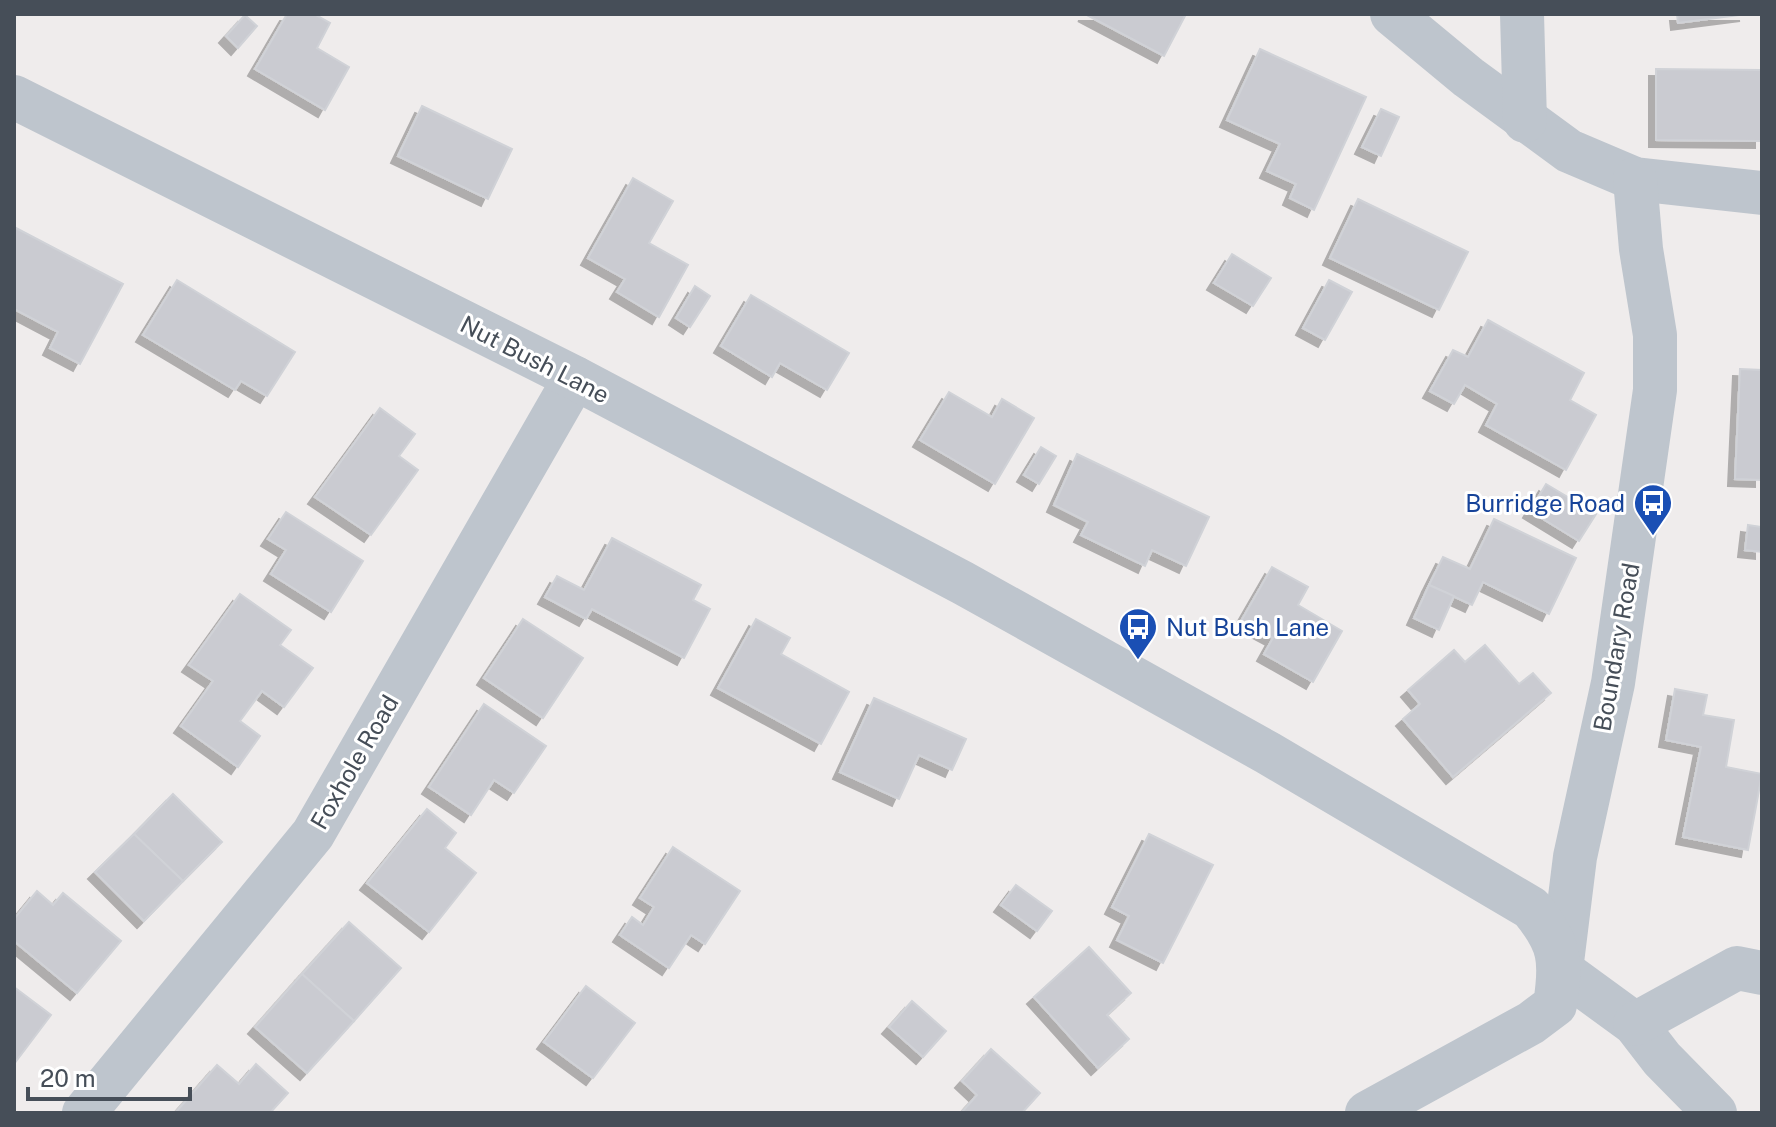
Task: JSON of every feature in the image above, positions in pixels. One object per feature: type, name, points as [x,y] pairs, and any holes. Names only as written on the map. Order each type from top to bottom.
[{"type":"street","points":[[1392,14],[1468,77],[1569,151],[1635,179],[1762,193]]},
{"type":"street","points":[[1522,14],[1525,121]]},
{"type":"street","name":"Nut Bush Lane","points":[[14,97],[575,378],[963,583],[1268,753],[1531,908],[1550,931],[1561,970]]},
{"type":"street","name":"Boundary Road","points":[[1367,1113],[1531,1023],[1555,1005],[1575,857],[1613,683],[1655,390],[1655,335],[1641,249],[1635,179]]},
{"type":"street","name":"Foxhole Road","points":[[84,1113],[313,834],[575,378]]},
{"type":"street","points":[[1635,1024],[1737,968],[1762,973]]},
{"type":"street","points":[[1561,970],[1635,1024],[1662,1059],[1715,1113]]},
{"type":"building","points":[[287,14],[314,14],[330,23],[317,48],[349,67],[325,110],[255,69]]},
{"type":"building","points":[[1085,14],[1186,14],[1164,56]]},
{"type":"building","points":[[1677,14],[1747,14],[1678,23]]},
{"type":"building","points":[[245,15],[257,26],[238,48],[226,36]]},
{"type":"building","points":[[1260,49],[1366,97],[1314,210],[1290,198],[1296,184],[1267,171],[1280,144],[1227,120]]},
{"type":"building","points":[[1656,69],[1762,70],[1762,141],[1656,140]]},
{"type":"building","points":[[422,106],[512,149],[488,199],[398,156]]},
{"type":"building","points":[[1381,109],[1399,117],[1381,156],[1362,147]]},
{"type":"building","points":[[633,178],[673,201],[649,243],[688,265],[659,317],[617,292],[625,279],[588,258]]},
{"type":"building","points":[[1358,199],[1468,252],[1439,310],[1330,258]]},
{"type":"building","points":[[14,227],[123,284],[80,364],[50,348],[58,332],[14,309]]},
{"type":"building","points":[[1232,254],[1271,278],[1253,306],[1214,283]]},
{"type":"building","points":[[177,280],[295,352],[267,396],[241,381],[235,390],[143,335]]},
{"type":"building","points":[[1329,280],[1352,292],[1325,340],[1303,328]]},
{"type":"building","points":[[695,286],[710,296],[690,327],[676,318]]},
{"type":"building","points":[[751,295],[849,353],[827,390],[780,363],[772,377],[721,346]]},
{"type":"building","points":[[1488,320],[1584,373],[1570,400],[1596,415],[1566,470],[1486,425],[1497,404],[1465,385],[1454,404],[1430,391],[1453,350],[1468,357]]},
{"type":"building","points":[[1740,369],[1762,370],[1762,480],[1735,479]]},
{"type":"building","points":[[949,392],[992,417],[1002,399],[1034,418],[995,484],[920,440]]},
{"type":"building","points":[[380,408],[415,434],[399,456],[418,470],[371,535],[315,497]]},
{"type":"building","points":[[1041,447],[1056,456],[1039,484],[1024,475]]},
{"type":"building","points":[[1077,454],[1209,517],[1186,566],[1152,550],[1145,566],[1081,535],[1088,522],[1054,505]]},
{"type":"building","points":[[1546,484],[1596,514],[1579,541],[1530,511]]},
{"type":"building","points":[[286,512],[363,561],[331,612],[271,574],[286,550],[268,539]]},
{"type":"building","points":[[1494,519],[1576,558],[1549,614],[1483,582],[1472,605],[1429,585],[1443,557],[1470,569]]},
{"type":"building","points":[[1748,525],[1762,527],[1762,552],[1745,550]]},
{"type":"building","points":[[612,538],[701,585],[693,600],[710,609],[684,658],[592,609],[586,619],[545,597],[557,576],[584,590]]},
{"type":"building","points":[[1272,567],[1308,587],[1298,605],[1342,631],[1313,682],[1264,654],[1273,638],[1241,621]]},
{"type":"building","points":[[1429,585],[1454,596],[1439,630],[1414,618]]},
{"type":"building","points":[[240,594],[291,630],[280,645],[313,668],[284,707],[262,691],[240,721],[260,736],[238,767],[181,726],[213,681],[189,665]]},
{"type":"building","points":[[523,619],[583,658],[543,718],[484,678]]},
{"type":"building","points":[[756,619],[790,638],[781,654],[849,692],[821,744],[718,688]]},
{"type":"building","points":[[1485,645],[1519,684],[1533,673],[1551,693],[1453,777],[1403,719],[1420,704],[1408,690],[1454,650],[1465,662]]},
{"type":"building","points":[[1675,689],[1707,695],[1703,715],[1734,720],[1726,767],[1762,774],[1748,850],[1683,837],[1701,747],[1666,740]]},
{"type":"building","points":[[874,698],[966,739],[952,770],[919,755],[899,799],[840,772]]},
{"type":"building","points":[[484,704],[546,746],[514,793],[494,780],[471,815],[429,787]]},
{"type":"building","points":[[173,794],[222,842],[183,881],[134,834]]},
{"type":"building","points":[[427,809],[456,833],[445,848],[476,873],[429,932],[367,883]]},
{"type":"building","points":[[134,834],[183,881],[144,921],[95,872]]},
{"type":"building","points":[[1149,834],[1213,865],[1163,963],[1117,940],[1129,916],[1112,907]]},
{"type":"building","points":[[673,847],[740,891],[705,944],[691,935],[669,968],[620,935],[632,917],[643,925],[654,907],[640,898]]},
{"type":"building","points":[[1016,885],[1052,911],[1037,931],[1001,905]]},
{"type":"building","points":[[37,891],[53,905],[63,893],[121,941],[77,993],[14,941],[14,919]]},
{"type":"building","points":[[349,922],[401,968],[354,1021],[302,974]]},
{"type":"building","points":[[1089,947],[1131,993],[1107,1015],[1129,1039],[1098,1068],[1034,997]]},
{"type":"building","points":[[302,974],[354,1021],[307,1073],[255,1027]]},
{"type":"building","points":[[586,986],[635,1023],[593,1078],[544,1042]]},
{"type":"building","points":[[14,987],[51,1015],[14,1064]]},
{"type":"building","points":[[912,1001],[946,1031],[923,1057],[889,1027]]},
{"type":"building","points":[[991,1049],[1040,1093],[1022,1113],[961,1113],[977,1095],[962,1081]]},
{"type":"building","points":[[256,1064],[288,1093],[270,1113],[175,1113],[217,1065],[239,1084]]},
{"type":"place","name":"Burridge Road","points":[[1653,537]]},
{"type":"place","name":"Nut Bush Lane","points":[[1138,661]]}]
